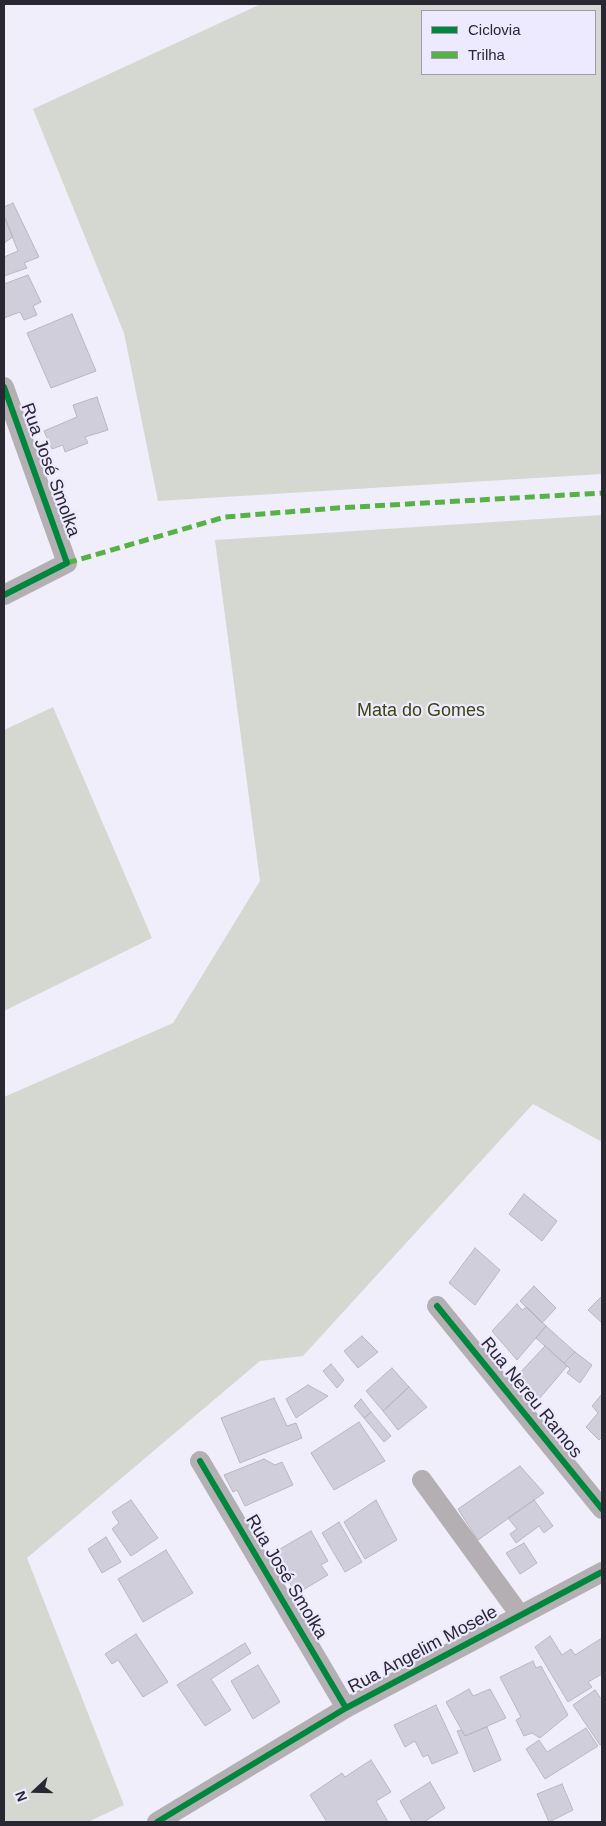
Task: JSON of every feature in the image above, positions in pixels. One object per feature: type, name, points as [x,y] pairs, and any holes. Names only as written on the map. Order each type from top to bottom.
[{"type":"street","name":"Rua José Smolka","points":[[4,387],[67,563],[4,594]]},
{"type":"street","name":"Rua Nereu Ramos","points":[[437,1306],[602,1509]]},
{"type":"street","name":"Rua José Smolka","points":[[200,1462],[346,1708]]},
{"type":"street","points":[[422,1480],[520,1615]]},
{"type":"street","name":"Rua Angelim Mosele","points":[[157,1822],[346,1708],[602,1572]]},
{"type":"green space","points":[[261,4],[602,4],[602,474],[158,501],[124,333],[33,109]]},
{"type":"green space","name":"Mata do Gomes","points":[[602,515],[602,1142],[533,1104],[303,1356],[260,1361],[27,1558],[124,1805],[88,1822],[4,1822],[4,1097],[173,1023],[260,881],[215,540]]},
{"type":"green space","points":[[53,707],[152,938],[4,1011],[4,730]]},
{"type":"building","points":[[13,203],[39,257],[24,263],[27,268],[4,276],[4,257],[18,251],[4,216],[4,207]]},
{"type":"building","points":[[4,216],[13,237],[4,243]]},
{"type":"building","points":[[28,275],[41,302],[33,306],[37,315],[24,320],[20,312],[4,318],[4,284]]},
{"type":"building","points":[[72,314],[96,371],[51,388],[27,333]]},
{"type":"building","points":[[97,397],[108,430],[85,437],[88,443],[65,452],[63,445],[52,449],[44,431],[77,417],[73,405]]},
{"type":"building","points":[[524,1194],[557,1221],[542,1241],[509,1214]]},
{"type":"building","points":[[475,1248],[500,1270],[475,1305],[449,1283]]},
{"type":"building","points":[[534,1286],[556,1308],[542,1323],[520,1301]]},
{"type":"building","points":[[602,1296],[602,1323],[588,1310]]},
{"type":"building","points":[[517,1304],[522,1310],[527,1307],[546,1326],[517,1360],[492,1331]]},
{"type":"building","points":[[546,1326],[575,1352],[564,1363],[536,1338]]},
{"type":"building","points":[[362,1336],[378,1352],[358,1368],[344,1351]]},
{"type":"building","points":[[545,1346],[567,1366],[539,1399],[516,1377]]},
{"type":"building","points":[[575,1352],[592,1365],[580,1383],[567,1373],[570,1369],[564,1363]]},
{"type":"building","points":[[331,1364],[344,1380],[337,1388],[323,1371]]},
{"type":"building","points":[[392,1368],[409,1387],[383,1411],[366,1391]]},
{"type":"building","points":[[308,1385],[328,1396],[296,1418],[286,1399]]},
{"type":"building","points":[[409,1387],[427,1407],[398,1430],[383,1411]]},
{"type":"building","points":[[602,1394],[602,1437],[599,1440],[586,1427],[598,1413],[592,1406]]},
{"type":"building","points":[[274,1398],[287,1426],[296,1423],[302,1438],[240,1463],[221,1418]]},
{"type":"building","points":[[361,1399],[371,1412],[364,1418],[354,1406]]},
{"type":"building","points":[[371,1412],[391,1436],[384,1442],[364,1418]]},
{"type":"building","points":[[359,1422],[385,1461],[334,1490],[311,1453]]},
{"type":"building","points":[[264,1459],[275,1465],[282,1462],[293,1485],[245,1506],[237,1490],[233,1492],[224,1475]]},
{"type":"building","points":[[520,1466],[544,1493],[478,1540],[458,1509]]},
{"type":"building","points":[[131,1500],[158,1538],[131,1556],[112,1529],[119,1523],[112,1512]]},
{"type":"building","points":[[376,1500],[397,1540],[365,1559],[344,1522]]},
{"type":"building","points":[[534,1500],[553,1526],[544,1533],[539,1526],[516,1543],[510,1534],[517,1529],[508,1518]]},
{"type":"building","points":[[339,1522],[362,1562],[345,1572],[322,1533]]},
{"type":"building","points":[[311,1531],[328,1561],[321,1565],[328,1575],[296,1594],[273,1553]]},
{"type":"building","points":[[106,1537],[121,1562],[102,1573],[88,1549]]},
{"type":"building","points":[[524,1543],[537,1563],[520,1574],[506,1553]]},
{"type":"building","points":[[166,1550],[193,1593],[143,1622],[118,1579]]},
{"type":"building","points":[[136,1634],[168,1682],[143,1697],[118,1660],[112,1664],[105,1654]]},
{"type":"building","points":[[550,1636],[562,1655],[571,1649],[575,1655],[602,1638],[602,1674],[588,1682],[592,1687],[568,1702],[535,1647]]},
{"type":"building","points":[[245,1643],[251,1653],[211,1679],[231,1710],[205,1726],[177,1685]]},
{"type":"building","points":[[533,1661],[536,1668],[541,1666],[568,1715],[540,1738],[532,1733],[524,1736],[516,1720],[521,1717],[500,1677]]},
{"type":"building","points":[[258,1665],[280,1702],[253,1719],[231,1681]]},
{"type":"building","points":[[469,1689],[473,1696],[490,1689],[506,1718],[465,1736],[446,1702]]},
{"type":"building","points":[[595,1690],[602,1700],[602,1744],[600,1745],[573,1705]]},
{"type":"building","points":[[436,1705],[458,1753],[432,1764],[428,1755],[423,1757],[415,1741],[405,1747],[394,1725]]},
{"type":"building","points":[[487,1727],[501,1760],[474,1772],[457,1731],[461,1730],[465,1736]]},
{"type":"building","points":[[586,1728],[598,1746],[545,1779],[526,1749],[539,1740],[547,1752]]},
{"type":"building","points":[[371,1760],[391,1792],[376,1801],[388,1822],[327,1822],[310,1795],[342,1773],[345,1777]]},
{"type":"building","points":[[430,1782],[445,1808],[424,1822],[412,1822],[400,1801]]},
{"type":"building","points":[[562,1784],[573,1810],[549,1822],[537,1794]]},
{"type":"marked path","points":[[67,563],[225,517],[337,508],[602,493]]},
{"type":"cycle path","points":[[4,387],[67,563],[4,595]]},
{"type":"cycle path","points":[[437,1306],[602,1509]]},
{"type":"cycle path","points":[[200,1461],[346,1708]]},
{"type":"cycle path","points":[[157,1822],[346,1708],[602,1572]]}]
